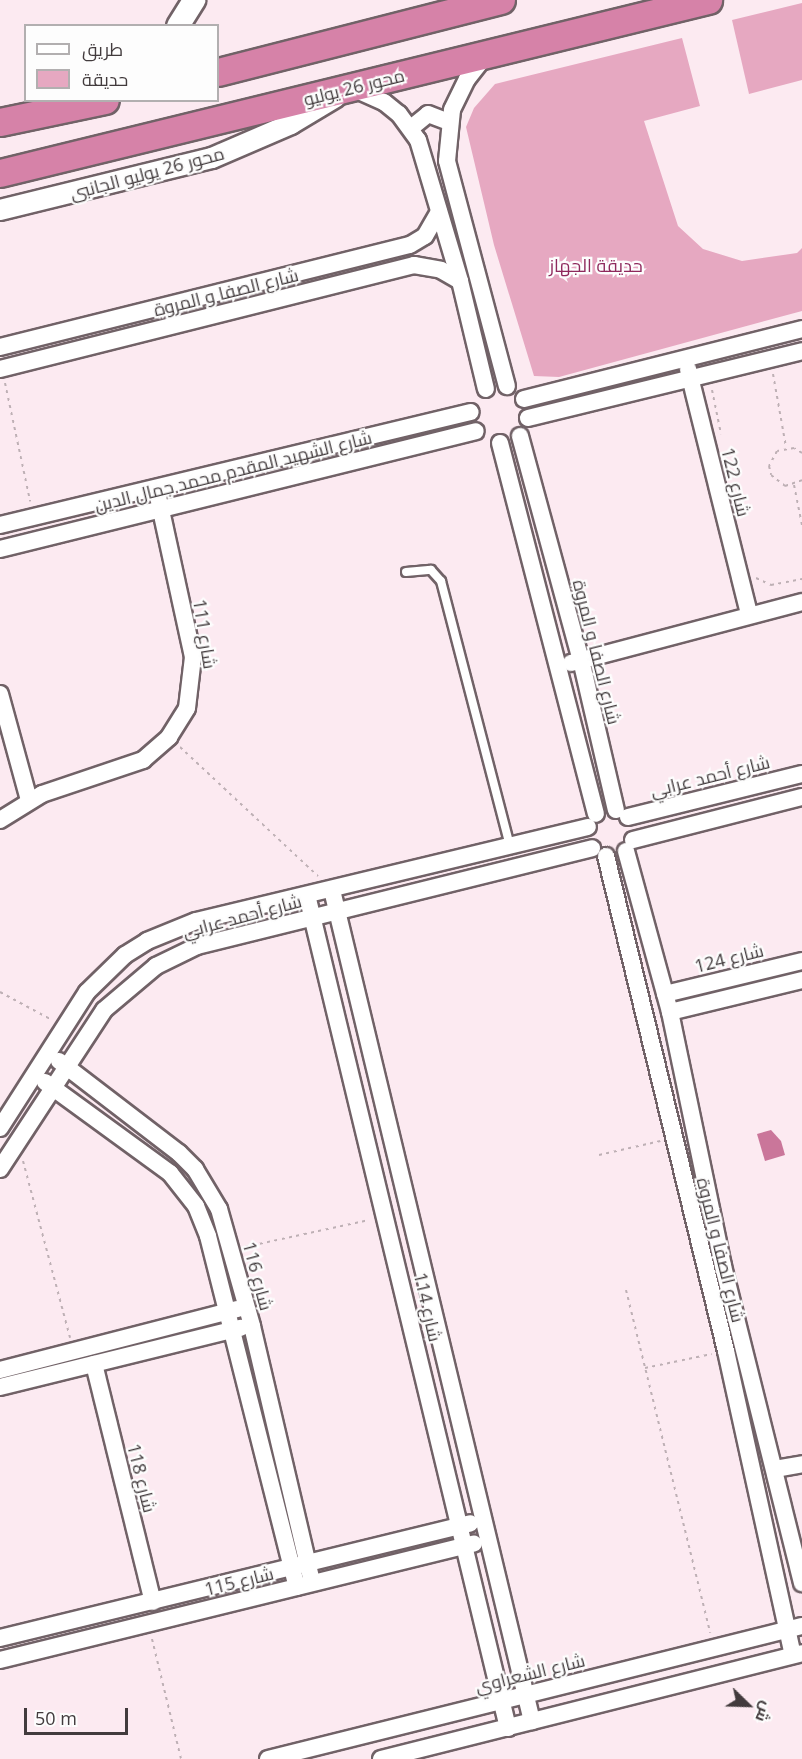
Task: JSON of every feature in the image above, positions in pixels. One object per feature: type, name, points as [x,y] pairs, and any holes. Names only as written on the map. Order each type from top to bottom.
[{"type":"highway","points":[[219,72],[501,0]]},
{"type":"highway","name":"محور 26 يوليو","points":[[0,173],[708,0]]},
{"type":"highway","points":[[0,122],[83,104]]},
{"type":"main road","points":[[179,24],[194,0]]},
{"type":"street","points":[[351,88],[384,102],[411,128],[424,153],[460,281],[486,389],[471,412],[476,431],[483,438],[500,443],[520,436],[528,418],[524,399],[507,386],[447,161],[449,122],[467,79],[488,53]]},
{"type":"street","name":"محور 26 يوليو الجانبى","points":[[0,210],[212,158],[291,124],[351,88]]},
{"type":"street","points":[[411,128],[428,114],[449,122]]},
{"type":"street","name":"شارع الصفا و المروة","points":[[0,347],[410,245],[426,236],[439,212]]},
{"type":"street","points":[[410,245],[418,251],[414,265]]},
{"type":"street","name":"شارع الصفا و المروة","points":[[1,369],[414,265],[441,270],[460,281]]},
{"type":"street","points":[[524,399],[802,329]]},
{"type":"street","points":[[528,418],[802,351]]},
{"type":"street","name":"شارع 122","points":[[686,359],[749,613]]},
{"type":"street","points":[[486,389],[507,386]]},
{"type":"street","name":"شارع الشهيد المقدم محمد جمال الدين","points":[[0,525],[471,412]]},
{"type":"street","name":"شارع الشهيد المقدم محمد جمال الدين","points":[[0,549],[476,431]]},
{"type":"street","name":"شارع الصفا و المروة","points":[[520,436],[622,813],[670,1012],[723,1266],[802,1583]]},
{"type":"street","points":[[500,443],[560,666],[592,820]]},
{"type":"street","name":"شارع 111","points":[[0,820],[29,800],[128,767],[169,737],[187,708],[194,666],[156,487]]},
{"type":"street","points":[[560,666],[749,613],[802,602]]},
{"type":"street","points":[[0,694],[29,800]]},
{"type":"street","name":"شارع أحمد عرابي","points":[[0,1128],[65,1027],[105,973],[147,941],[196,921],[510,846],[592,820],[802,774]]},
{"type":"street","points":[[629,845],[802,797]]},
{"type":"street","name":"شارع الصفا و المروة","points":[[592,820],[675,1138],[705,1270],[795,1627],[798,1654]]},
{"type":"street","name":"شارع أحمد عرابي","points":[[0,1169],[104,1010],[156,966],[197,946],[338,910],[629,845]]},
{"type":"street","name":"شارع 114","points":[[332,890],[532,1721]]},
{"type":"street","name":"شارع 114","points":[[308,895],[508,1728]]},
{"type":"street","name":"شارع 124","points":[[665,994],[802,961]]},
{"type":"street","points":[[670,1012],[802,980]]},
{"type":"street","name":"شارع 116","points":[[49,1053],[195,1169],[219,1209],[252,1326],[304,1584]]},
{"type":"street","name":"شارع 116","points":[[35,1075],[159,1164],[188,1194],[208,1236],[231,1331],[300,1567]]},
{"type":"street","points":[[377,1176],[398,1170]]},
{"type":"street","points":[[705,1270],[723,1266]]},
{"type":"street","points":[[0,1370],[246,1307]]},
{"type":"street","points":[[0,1388],[252,1326]]},
{"type":"street","name":"شارع 118","points":[[94,1364],[153,1602]]},
{"type":"street","points":[[775,1469],[802,1464]]},
{"type":"street","name":"شارع 115","points":[[0,1638],[300,1567],[482,1520]]},
{"type":"street","name":"شارع 115","points":[[0,1660],[487,1540]]},
{"type":"street","name":"شارع الشعراوي","points":[[268,1759],[795,1627]]},
{"type":"street","points":[[381,1759],[798,1654]]},
{"type":"lane","points":[[406,572],[431,570],[441,581],[510,846]]},
{"type":"path","points":[[770,359],[786,447]]},
{"type":"path","points":[[1,369],[34,517]]},
{"type":"path","points":[[709,374],[723,443]]},
{"type":"path","points":[[786,447],[802,453]]},
{"type":"path","points":[[786,447],[771,457],[771,475],[777,482],[794,485],[802,480]]},
{"type":"path","points":[[794,485],[802,525]]},
{"type":"path","points":[[749,570],[771,585],[802,579]]},
{"type":"path","points":[[169,737],[332,890]]},
{"type":"path","points":[[0,993],[65,1027]]},
{"type":"path","points":[[598,1155],[675,1138]]},
{"type":"path","points":[[18,1143],[73,1350]]},
{"type":"path","points":[[231,1250],[386,1216]]},
{"type":"path","points":[[626,1290],[714,1647]]},
{"type":"path","points":[[645,1368],[726,1352]]},
{"type":"path","points":[[148,1623],[181,1759]]},
{"type":"green space","points":[[802,3],[802,80],[749,94],[732,20]]},
{"type":"green space","name":"حديقة الجهاز","points":[[682,38],[700,106],[644,121],[678,226],[703,249],[742,261],[797,253],[802,248],[802,311],[559,377],[534,376],[494,245],[466,127],[474,108],[495,84]]},
{"type":"shaded area","points":[[771,1130],[781,1141],[785,1155],[765,1161],[757,1134]]}]
